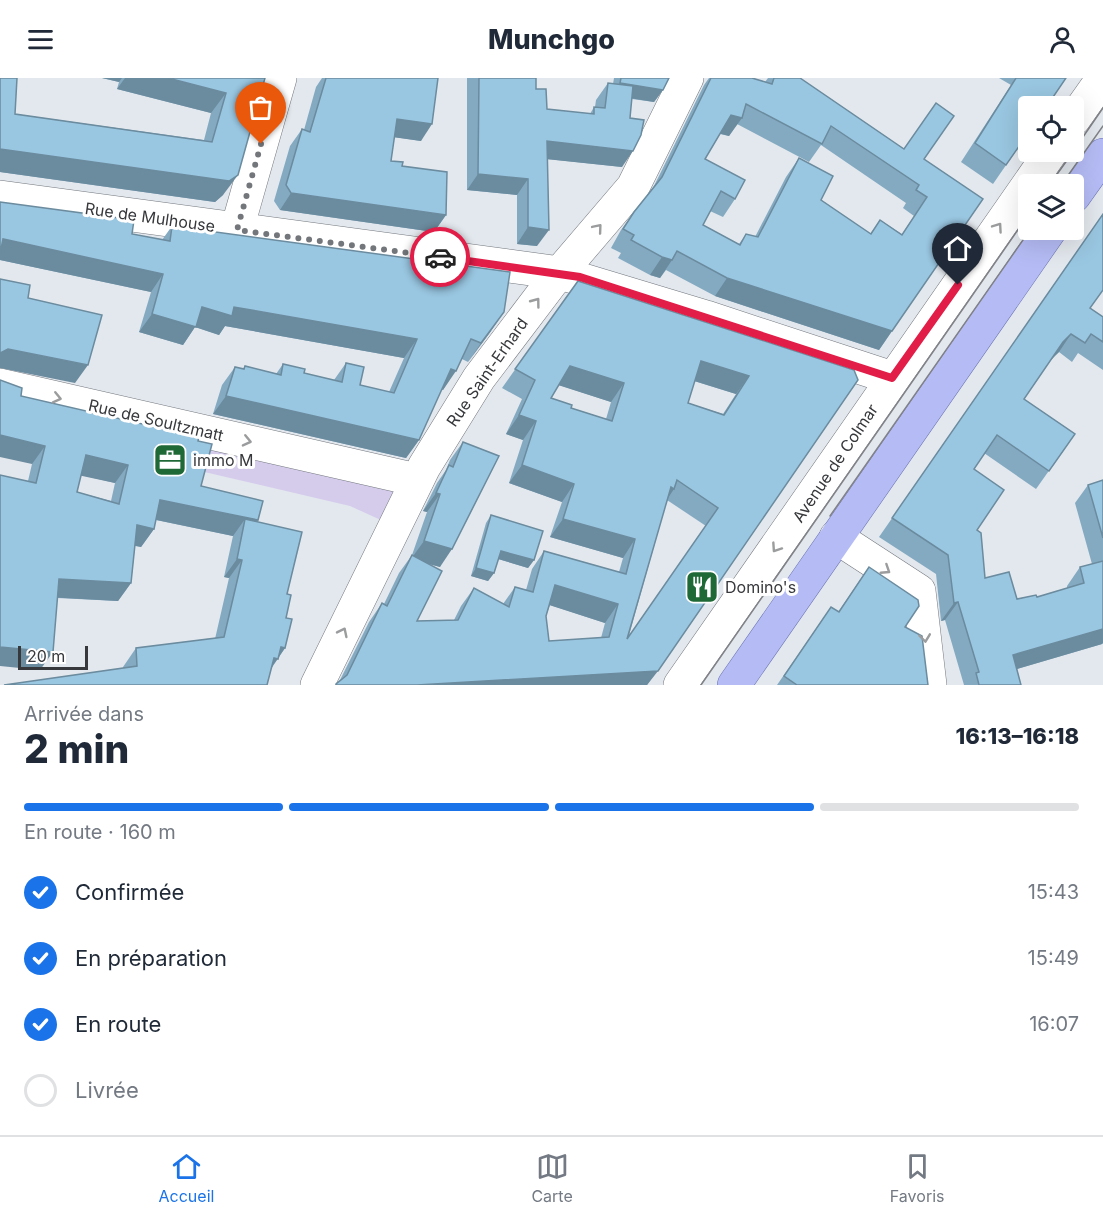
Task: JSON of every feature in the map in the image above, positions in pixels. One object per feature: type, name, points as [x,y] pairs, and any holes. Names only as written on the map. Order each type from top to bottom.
[{"type":"main road","points":[[1084,182],[1103,155]]},
{"type":"main road","points":[[734,685],[1043,240]]},
{"type":"street","points":[[237,230],[280,78]]},
{"type":"street","name":"Rue Saint-Erhard","points":[[317,685],[417,480],[479,378],[560,273],[633,187],[687,78]]},
{"type":"street","points":[[1084,105],[1103,78]]},
{"type":"street","name":"Avenue de Colmar","points":[[680,685],[1044,162]]},
{"type":"street","name":"Rue de Mulhouse","points":[[0,197],[560,273],[706,317],[892,378]]},
{"type":"street","name":"Rue de Soultzmatt","points":[[0,385],[417,480]]},
{"type":"street","points":[[836,537],[919,591],[930,685]]},
{"type":"shaded area","points":[[207,444],[396,490],[383,521],[350,506],[200,471]]},
{"type":"building","points":[[0,78],[17,78],[15,114],[212,142],[226,93],[168,78],[265,78],[238,175],[229,181],[0,149]]},
{"type":"building","points":[[326,78],[438,78],[432,124],[397,119],[391,161],[403,162],[402,166],[447,172],[446,215],[291,193],[286,185],[302,129],[310,132]]},
{"type":"building","points":[[479,78],[536,78],[536,89],[546,89],[547,109],[594,114],[594,107],[605,108],[608,83],[633,86],[630,118],[644,120],[641,135],[633,151],[547,141],[549,230],[528,227],[528,179],[478,174]]},
{"type":"building","points":[[621,78],[669,78],[663,90],[620,83]]},
{"type":"building","points":[[711,78],[752,78],[772,84],[774,78],[800,78],[904,149],[936,103],[954,116],[924,159],[983,199],[892,331],[727,278],[677,251],[672,260],[662,257],[631,240],[634,235],[623,229],[662,177]],"holes":[[[746,104],[822,144],[831,126],[919,185],[916,190],[927,197],[902,235],[880,220],[871,234],[821,200],[833,176],[799,158],[758,237],[746,234],[740,245],[703,225],[721,191],[735,199],[745,180],[705,159],[731,115],[742,118]]]},
{"type":"building","points":[[1016,78],[1066,78],[1054,96],[1018,96],[1018,148],[1006,165],[975,143]]},
{"type":"building","points":[[0,202],[134,220],[132,234],[170,241],[172,226],[510,272],[504,312],[481,343],[471,339],[456,371],[451,369],[419,440],[226,396],[235,367],[244,369],[245,366],[281,375],[283,364],[305,369],[304,373],[342,382],[346,363],[364,367],[360,385],[394,393],[417,339],[234,307],[232,316],[202,307],[196,327],[152,314],[163,274],[3,239],[0,254]]},
{"type":"building","points":[[1103,214],[1103,290],[1090,308],[1103,317],[1103,342],[1091,334],[1085,343],[1071,334],[1024,399],[1075,434],[1049,471],[997,435],[974,469],[1004,490],[977,530],[981,533],[985,578],[1009,572],[1017,599],[1036,595],[1037,597],[1084,583],[1080,567],[1103,561],[1103,629],[1013,655],[1021,685],[979,685],[976,673],[979,672],[958,602],[954,603],[948,555],[892,518]]},
{"type":"building","points":[[0,279],[30,285],[28,298],[102,315],[88,365],[8,349],[0,353]]},
{"type":"building","points":[[578,281],[854,370],[858,380],[658,671],[417,685],[337,685],[347,675],[382,603],[387,606],[412,555],[442,571],[417,621],[458,620],[474,588],[509,607],[515,587],[533,592],[544,551],[626,574],[635,539],[563,519],[574,484],[522,465],[536,421],[519,415],[535,380],[515,369]],"holes":[[[701,361],[749,376],[724,415],[688,403]],[[570,366],[624,383],[612,421],[571,408],[572,405],[551,398]],[[677,480],[718,508],[627,639],[671,487],[674,489]],[[555,585],[618,604],[609,637],[549,641],[546,616]]]},
{"type":"building","points":[[0,380],[22,388],[21,396],[199,437],[198,441],[212,444],[201,486],[263,501],[258,520],[160,500],[154,529],[137,525],[131,583],[59,579],[53,652],[0,647],[0,475],[36,483],[45,446],[0,435]],"holes":[[[86,455],[128,465],[119,504],[77,492]]]},
{"type":"building","points":[[463,442],[499,456],[452,549],[424,541],[440,494],[436,493],[449,465],[453,467]]},
{"type":"building","points":[[1103,480],[1103,538],[1088,485]]},
{"type":"building","points":[[491,515],[543,531],[534,560],[501,551],[494,573],[476,568]]},
{"type":"building","points":[[245,519],[302,532],[287,594],[291,595],[286,618],[292,619],[285,648],[281,647],[278,659],[274,658],[267,685],[4,685],[137,666],[136,648],[224,637],[242,560],[237,559]]},
{"type":"building","points":[[869,567],[918,600],[919,606],[905,627],[922,636],[928,685],[797,685],[784,676],[831,607],[839,612]]},
{"type":"tram line","points":[[1084,136],[1103,108]]},
{"type":"tram line","points":[[1069,174],[1103,126]]},
{"type":"tram line","points":[[1057,174],[1066,162]]},
{"type":"tram line","points":[[701,685],[1018,230]]},
{"type":"tram line","points":[[830,516],[1023,240]]},
{"type":"way so far","points":[[261,144],[237,230],[440,257]]},
{"type":"place","name":"immo M","points":[[170,460]]},
{"type":"place","name":"Domino's","points":[[702,587]]},
{"type":"route","points":[[440,257],[580,277],[892,378],[958,285]]}]
